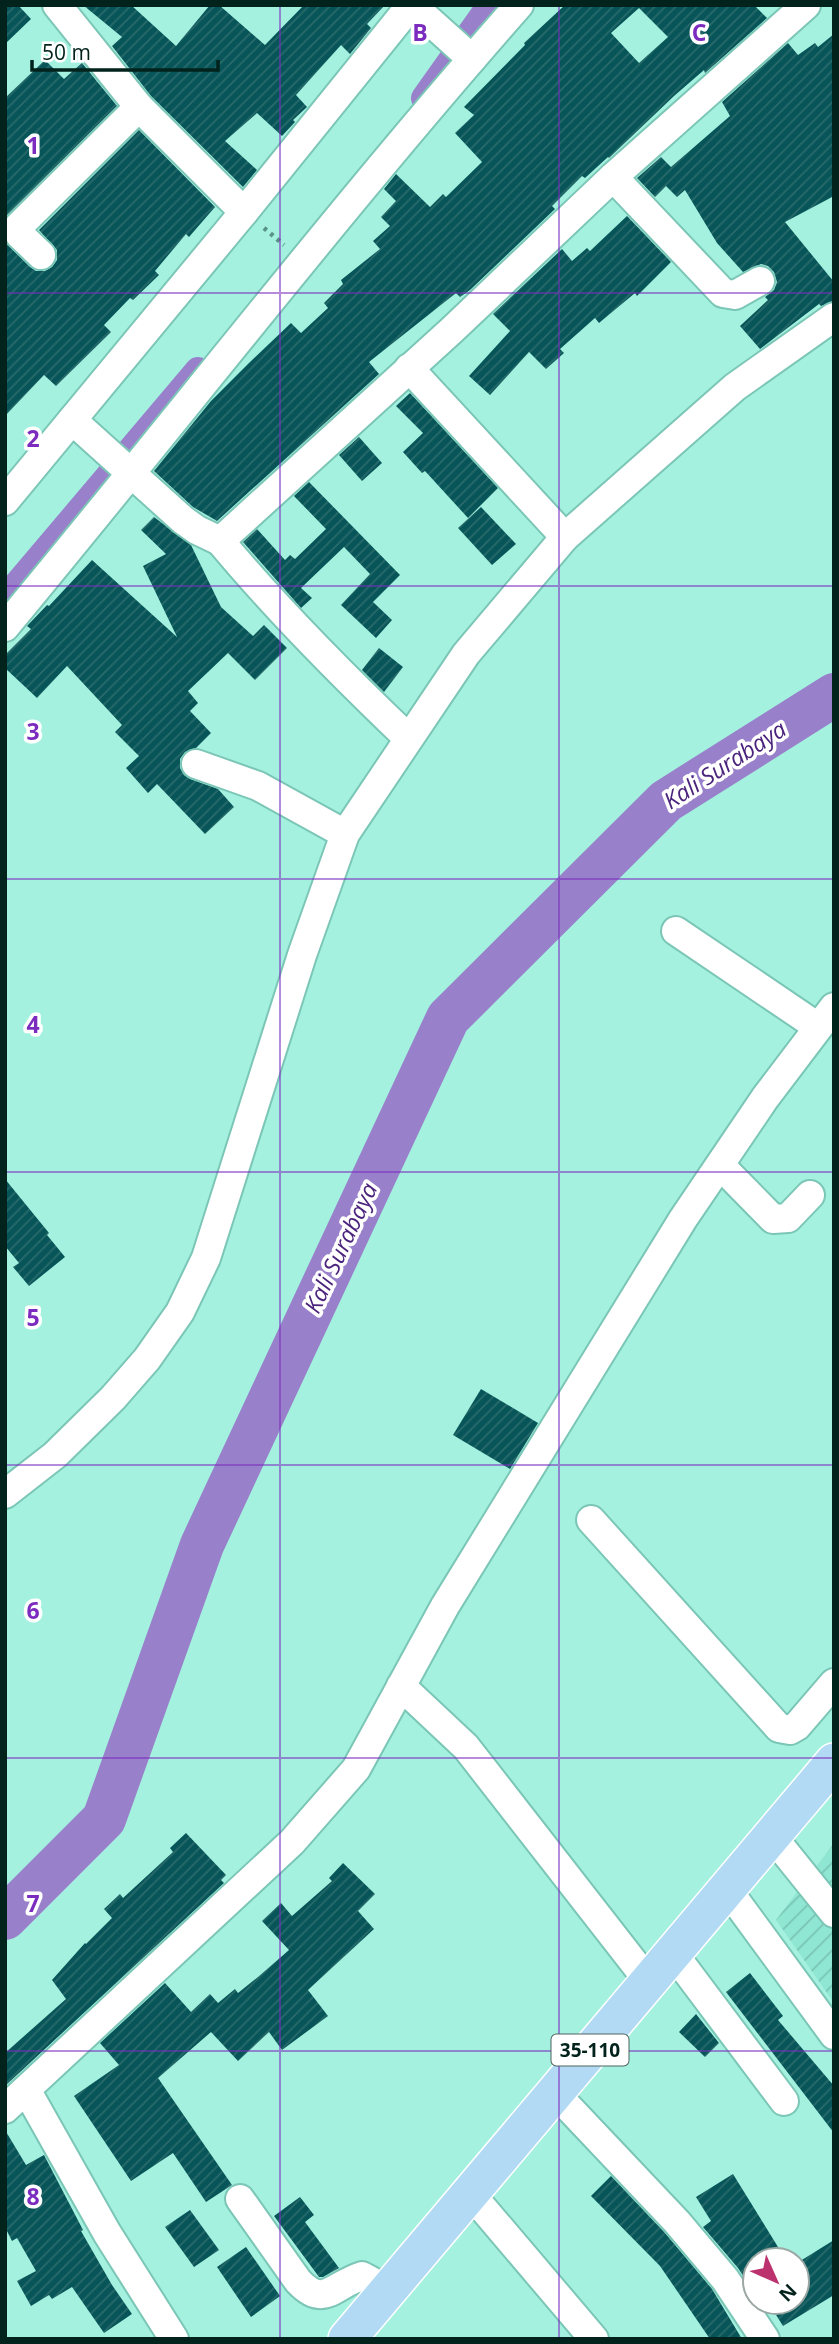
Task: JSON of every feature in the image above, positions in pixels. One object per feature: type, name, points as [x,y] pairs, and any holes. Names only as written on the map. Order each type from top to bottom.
[{"type":"main road","name":"35-110","points":[[347,2339],[834,1762]]},
{"type":"street","points":[[57,5],[139,107],[250,217]]},
{"type":"street","points":[[5,626],[127,472],[468,56],[519,5]]},
{"type":"street","points":[[220,541],[613,177],[806,5]]},
{"type":"street","points":[[5,500],[78,427],[416,10],[468,56]]},
{"type":"street","points":[[41,255],[19,234],[18,227],[139,107]]},
{"type":"street","points":[[613,177],[723,293],[735,295],[760,281]]},
{"type":"street","points":[[5,1494],[55,1455],[113,1398],[147,1359],[180,1312],[206,1258],[302,955],[345,835],[466,654],[565,537],[735,387],[834,317]]},
{"type":"street","points":[[409,368],[565,537]]},
{"type":"street","points":[[78,427],[183,520],[220,541],[329,663],[408,738]]},
{"type":"street","points":[[197,764],[258,786],[345,835]]},
{"type":"street","points":[[5,2109],[292,1842],[356,1769],[445,1606],[570,1400],[765,1097],[826,1017],[676,931]]},
{"type":"street","points":[[720,1165],[773,1219],[788,1218],[810,1195]]},
{"type":"street","points":[[591,1520],[779,1728],[790,1730],[797,1727],[834,1683]]},
{"type":"street","points":[[401,1686],[466,1747],[649,1982]]},
{"type":"street","points":[[772,1836],[834,1913]]},
{"type":"street","points":[[727,1889],[834,2035]]},
{"type":"street","points":[[673,1953],[784,2101]]},
{"type":"street","points":[[27,2091],[107,2233],[174,2339]]},
{"type":"street","points":[[555,2093],[677,2222],[725,2279],[765,2339]]},
{"type":"street","points":[[470,2193],[594,2339]]},
{"type":"street","points":[[240,2199],[308,2292],[327,2293],[362,2276],[388,2290]]},
{"type":"path","points":[[250,217],[286,247]]},
{"type":"shaded area","points":[[834,1843],[834,2003],[776,1920]]},
{"type":"building","points":[[5,5],[18,5],[31,19],[5,44]]},
{"type":"building","points":[[83,5],[131,5],[176,46],[210,5],[219,5],[265,45],[304,5],[385,5],[367,24],[371,28],[350,54],[341,45],[296,95],[307,107],[293,120],[295,122],[282,136],[257,113],[225,141],[257,170],[243,187],[151,96],[112,46],[122,37]]},
{"type":"building","points":[[565,5],[754,5],[767,18],[705,73],[704,70],[674,96],[609,158],[585,178],[582,176],[552,206],[555,209],[470,290],[460,297],[456,293],[369,362],[379,374],[217,521],[193,507],[154,471],[211,401],[249,363],[291,323],[301,333],[328,308],[324,303],[343,284],[341,280],[380,249],[373,241],[390,226],[381,217],[396,201],[384,189],[396,174],[430,207],[443,194],[446,197],[482,162],[455,133],[474,115],[464,107],[524,43]],"holes":[[[639,8],[668,37],[639,63],[611,33]]]},
{"type":"building","points":[[834,34],[834,196],[785,222],[834,282],[834,301],[821,306],[819,304],[760,349],[740,326],[768,300],[765,297],[774,290],[777,282],[774,272],[761,264],[743,272],[717,243],[685,190],[677,197],[666,186],[655,197],[637,178],[661,157],[671,167],[730,116],[722,102],[788,43],[798,55],[815,43],[818,47]]},
{"type":"building","points":[[45,60],[64,79],[82,63],[117,106],[5,217],[5,98]]},
{"type":"building","points":[[139,130],[215,207],[189,237],[186,234],[155,271],[159,275],[133,300],[130,298],[104,325],[111,332],[56,386],[44,375],[5,416],[5,242],[36,271],[45,271],[52,267],[57,260],[57,250],[39,230]]},
{"type":"building","points":[[627,216],[671,262],[637,296],[635,293],[599,323],[595,318],[560,349],[564,353],[546,369],[529,352],[490,395],[469,376],[510,331],[493,314],[562,249],[572,261],[587,248],[590,251]]},
{"type":"building","points":[[410,393],[498,488],[468,518],[425,471],[422,473],[403,452],[423,433],[396,406]]},
{"type":"building","points":[[359,437],[382,463],[362,481],[339,455]]},
{"type":"building","points":[[309,482],[400,575],[373,602],[392,620],[376,638],[341,605],[370,574],[344,547],[301,588],[312,598],[301,608],[243,542],[257,529],[285,560],[290,555],[295,559],[326,529],[294,496]]},
{"type":"building","points":[[481,507],[516,544],[492,565],[458,528]]},
{"type":"building","points":[[154,517],[191,545],[221,607],[253,636],[264,625],[287,648],[255,680],[228,653],[188,691],[198,703],[190,711],[211,733],[196,748],[185,752],[180,759],[180,768],[190,779],[218,789],[234,807],[205,834],[157,784],[148,793],[126,768],[139,756],[115,732],[122,725],[67,666],[37,698],[5,668],[5,655],[31,629],[27,626],[92,560],[177,637],[143,566],[166,554],[141,530]]},
{"type":"building","points":[[379,648],[403,667],[384,692],[362,670]]},
{"type":"building","points":[[5,1179],[65,1257],[29,1286],[13,1267],[19,1263],[5,1246]]},
{"type":"building","points":[[481,1389],[538,1423],[510,1469],[453,1435]]},
{"type":"building","points":[[186,1833],[226,1875],[221,1880],[224,1883],[5,2086],[5,2053],[66,1999],[52,1980],[112,1918],[104,1909],[120,1894],[123,1898],[173,1852],[170,1848]]},
{"type":"building","points":[[343,1863],[375,1894],[358,1911],[374,1929],[308,1990],[328,2016],[282,2050],[269,2032],[238,2061],[211,2032],[158,2078],[232,2185],[206,2202],[173,2153],[131,2181],[74,2096],[119,2065],[100,2043],[165,1983],[191,2012],[210,1994],[218,2003],[235,1989],[238,1993],[289,1950],[262,1921],[281,1903],[292,1916],[332,1881],[329,1878]]},
{"type":"building","points":[[750,1973],[783,2016],[778,2020],[834,2086],[834,2133],[726,1992]]},
{"type":"building","points":[[696,2014],[719,2043],[705,2057],[679,2032]]},
{"type":"building","points":[[5,2130],[26,2165],[44,2155],[83,2230],[81,2231],[132,2314],[104,2333],[72,2287],[52,2299],[49,2295],[31,2306],[17,2281],[36,2271],[17,2238],[12,2241],[5,2227]]},
{"type":"building","points":[[733,2174],[777,2246],[741,2246],[741,2272],[703,2227],[711,2221],[696,2197]]},
{"type":"building","points":[[611,2176],[665,2233],[712,2289],[742,2339],[710,2339],[660,2266],[591,2196]]},
{"type":"building","points":[[300,2197],[314,2215],[305,2222],[339,2268],[323,2277],[319,2277],[274,2216]]},
{"type":"building","points":[[190,2210],[219,2250],[194,2267],[165,2227]]},
{"type":"building","points":[[834,2240],[834,2295],[811,2309],[811,2254]]},
{"type":"building","points":[[246,2247],[280,2296],[251,2317],[217,2267]]},
{"type":"building","points":[[777,2316],[799,2316],[783,2326]]},
{"type":"waterway","points":[[424,98],[490,5]]},
{"type":"waterway","points":[[5,598],[198,370]]},
{"type":"waterway","name":"Kali Surabaya","points":[[5,1918],[104,1819],[202,1545],[448,1018],[666,801],[834,695]]}]
